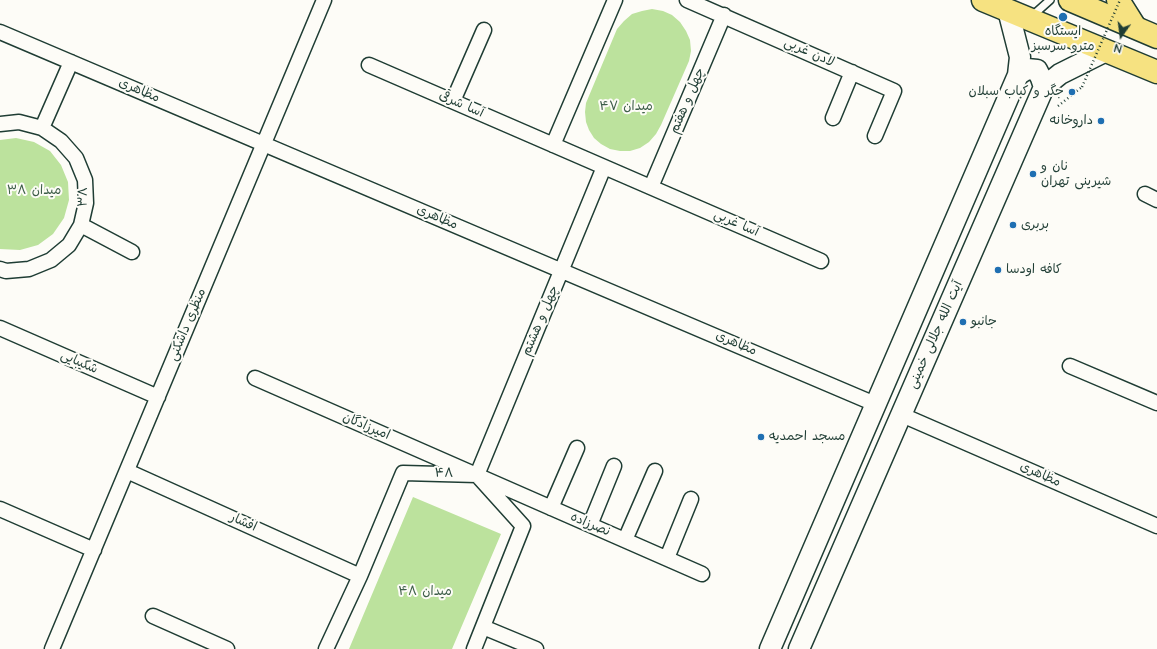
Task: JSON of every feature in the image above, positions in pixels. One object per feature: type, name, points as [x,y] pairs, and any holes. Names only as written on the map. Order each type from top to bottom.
[{"type":"main road","points":[[983,0],[1157,72]]},
{"type":"main road","points":[[1070,0],[1157,37]]},
{"type":"main road","points":[[1119,0],[1124,12],[1135,28]]},
{"type":"main road","points":[[770,649],[1018,75],[1020,57],[1008,10]]},
{"type":"main road","name":"آيت الله جلالى خمينى","points":[[800,649],[1044,87],[1060,74],[1106,51]]},
{"type":"main road","points":[[1018,75],[1027,69],[1037,70],[1042,78],[1044,87]]},
{"type":"main road","points":[[875,404],[902,415]]},
{"type":"street","name":"منظری داشکنی","points":[[52,649],[324,0]]},
{"type":"street","points":[[553,145],[615,0]]},
{"type":"street","name":"لادن غربی","points":[[688,0],[894,91],[875,136]]},
{"type":"street","name":"چهل و هفتم","points":[[651,187],[724,15]]},
{"type":"street","points":[[453,101],[484,30]]},
{"type":"street","name":"مظاهری","points":[[0,32],[875,404]]},
{"type":"street","points":[[42,128],[71,62]]},
{"type":"street","name":"آسا شرقی","points":[[368,65],[604,167]]},
{"type":"street","points":[[834,118],[852,72]]},
{"type":"street","name":"۳۸","points":[[0,124],[19,122],[42,128],[61,141],[76,158],[85,180],[86,202],[81,225],[69,245],[51,260],[29,269],[6,271],[0,269]]},
{"type":"street","name":"آسا غربی","points":[[604,167],[821,261]]},
{"type":"street","name":"چهل و هشتم","points":[[477,475],[604,167]]},
{"type":"street","points":[[81,225],[132,252]]},
{"type":"street","name":"شکیبایی","points":[[0,328],[158,397]]},
{"type":"street","points":[[1070,366],[1157,403]]},
{"type":"street","name":"امیرزادگان","points":[[255,378],[477,475]]},
{"type":"street","name":"مظاهری","points":[[902,415],[1157,526]]},
{"type":"street","points":[[552,508],[577,448]]},
{"type":"street","points":[[590,525],[614,466]]},
{"type":"street","name":"افشار","points":[[127,471],[360,576]]},
{"type":"street","points":[[625,540],[655,471]]},
{"type":"street","name":"۴۸","points":[[326,649],[360,576],[403,473],[477,475]]},
{"type":"street","points":[[474,649],[523,526],[477,475]]},
{"type":"street","name":"نصرزاده","points":[[477,475],[702,574]]},
{"type":"street","points":[[667,558],[691,499]]},
{"type":"street","points":[[0,509],[94,550]]},
{"type":"street","points":[[153,616],[227,649]]},
{"type":"street","points":[[483,627],[536,649]]},
{"type":"lane","points":[[1029,19],[1050,0]]},
{"type":"path","points":[[1056,108],[1082,86],[1119,0]]},
{"type":"green space","name":"میدان ۴۷","points":[[652,9],[663,11],[672,15],[680,22],[690,40],[691,51],[689,61],[661,125],[649,142],[640,148],[630,151],[610,149],[594,138],[589,130],[586,122],[586,103],[617,29],[632,14]]},
{"type":"green space","name":"میدان ۳۸","points":[[16,138],[34,142],[50,151],[61,165],[68,182],[69,200],[64,218],[53,234],[38,245],[20,250],[0,249],[0,140]]},
{"type":"green space","name":"میدان ۴۸","points":[[413,497],[501,534],[452,649],[349,649]]},
{"type":"place","name":"ایستگاه مترو سرسبز","points":[[1063,17]]},
{"type":"place","name":"جگر و کباب سبلان","points":[[1072,92]]},
{"type":"place","name":"داروخانه","points":[[1101,121]]},
{"type":"place","name":"نان و شیرینی تهران","points":[[1033,174]]},
{"type":"place","name":"بربری","points":[[1013,225]]},
{"type":"place","name":"کافه اودسا","points":[[998,270]]},
{"type":"place","name":"جانبو","points":[[963,322]]},
{"type":"place","name":"مسجد احمدیه","points":[[761,437]]}]
